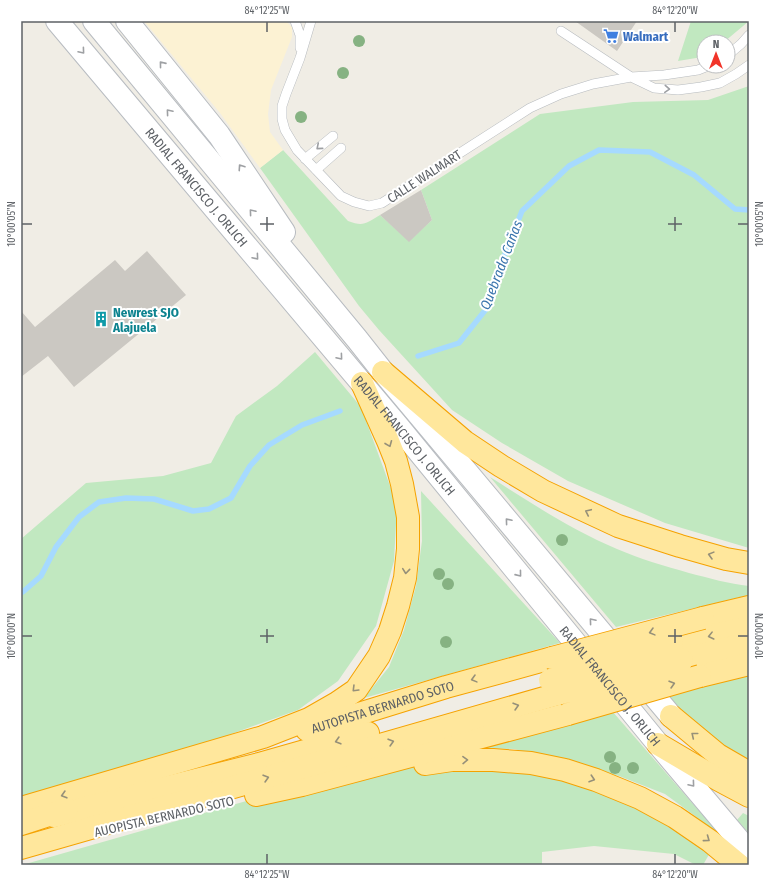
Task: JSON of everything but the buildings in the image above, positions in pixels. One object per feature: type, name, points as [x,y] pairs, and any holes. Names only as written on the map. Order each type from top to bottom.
[{"type":"highway","points":[[383,372],[466,442],[501,466],[543,491],[618,526],[726,559],[749,563]]},
{"type":"highway","points":[[21,808],[263,737],[309,719],[356,690],[379,656],[390,631],[405,578],[408,549],[408,516],[396,461],[362,383]]},
{"type":"highway","name":"AUTOPISTA BERNARDO SOTO","points":[[21,824],[438,689],[749,607]]},
{"type":"highway","name":"AUTOPISTA BERNARDO SOTO","points":[[21,824],[554,687],[677,653],[749,627]]},
{"type":"highway","name":"AUTOPISTA BERNARDO SOTO","points":[[677,653],[749,643]]},
{"type":"highway","points":[[302,785],[568,714],[700,676],[749,664]]},
{"type":"highway","name":"AUTOPISTA BERNARDO SOTO","points":[[24,848],[554,687]]},
{"type":"highway","points":[[670,716],[718,755],[749,773]]},
{"type":"highway","points":[[658,744],[749,796]]},
{"type":"highway","points":[[302,785],[452,760],[493,760],[531,763],[565,770],[596,780],[640,798],[676,817],[710,841],[739,865]]},
{"type":"highway","name":"AUOPISTA BERNARDO SOTO","points":[[24,848],[302,785]]},
{"type":"main road","name":"RADIAL FRANCISCO J. ORLICH","points":[[57,21],[397,425],[658,744],[749,852]]},
{"type":"main road","name":"RADIAL FRANCISCO J. ORLICH","points":[[94,21],[383,372],[670,716]]},
{"type":"main road","points":[[127,21],[219,135],[357,339]]},
{"type":"lane","name":"CALLE WALMART","points":[[295,21],[300,35],[300,58]]},
{"type":"lane","name":"CALLE WALMART","points":[[311,21],[300,58],[282,106],[282,119],[285,130],[297,150],[341,196],[354,202],[369,206],[382,203],[530,108],[561,94],[593,84],[631,77],[664,75],[696,70]]},
{"type":"lane","points":[[561,31],[631,77],[654,88],[678,90],[720,83],[749,65]]},
{"type":"lane","points":[[736,48],[749,35]]},
{"type":"lane","points":[[305,159],[333,136]]},
{"type":"lane","points":[[316,170],[341,148]]},
{"type":"green space","points":[[691,21],[749,21],[734,34],[696,34],[696,58],[678,61]]},
{"type":"green space","points":[[749,86],[749,548],[665,523],[568,481],[502,443],[452,410],[359,306],[260,168],[283,150],[348,221],[361,224],[380,215],[409,241],[432,220],[421,190],[540,114],[633,102],[708,100]]},
{"type":"green space","points":[[315,352],[361,407],[397,505],[394,561],[376,626],[338,681],[298,710],[223,737],[21,798],[21,539],[86,483],[163,476],[211,463],[236,416],[277,386]]},
{"type":"green space","points":[[490,477],[552,516],[600,542],[671,568],[719,581],[749,586],[749,595],[616,627]]},
{"type":"green space","points":[[421,491],[560,643],[364,698],[389,667],[404,630],[416,586],[422,541]]},
{"type":"green space","points":[[749,672],[749,764],[690,720],[665,694]]},
{"type":"green space","points":[[612,711],[700,812],[743,856],[695,816],[665,794],[619,776],[514,749],[482,748]]},
{"type":"green space","points":[[414,764],[547,772],[606,794],[664,821],[711,851],[703,865],[696,865],[674,854],[594,846],[542,852],[542,865],[22,865],[334,776]]},
{"type":"green space","points":[[743,813],[749,816],[749,833],[737,820]]},
{"type":"sand","points":[[144,21],[286,21],[292,27],[292,37],[271,90],[268,114],[270,132],[283,150],[260,168],[220,113]]},
{"type":"waterway","name":"Quebrada Cañas","points":[[418,356],[459,343],[487,308],[499,269],[522,211],[569,166],[599,150],[650,152],[694,175],[735,209],[749,210]]},
{"type":"waterway","name":"Quebrada Cañas","points":[[21,593],[41,576],[56,547],[79,517],[99,502],[126,498],[154,499],[193,511],[209,509],[231,498],[250,466],[269,445],[302,425],[340,411]]},
{"type":"place","name":"Walmart","points":[[611,36]]},
{"type":"place","name":"Newrest SJO Alajuela","points":[[101,319]]}]
